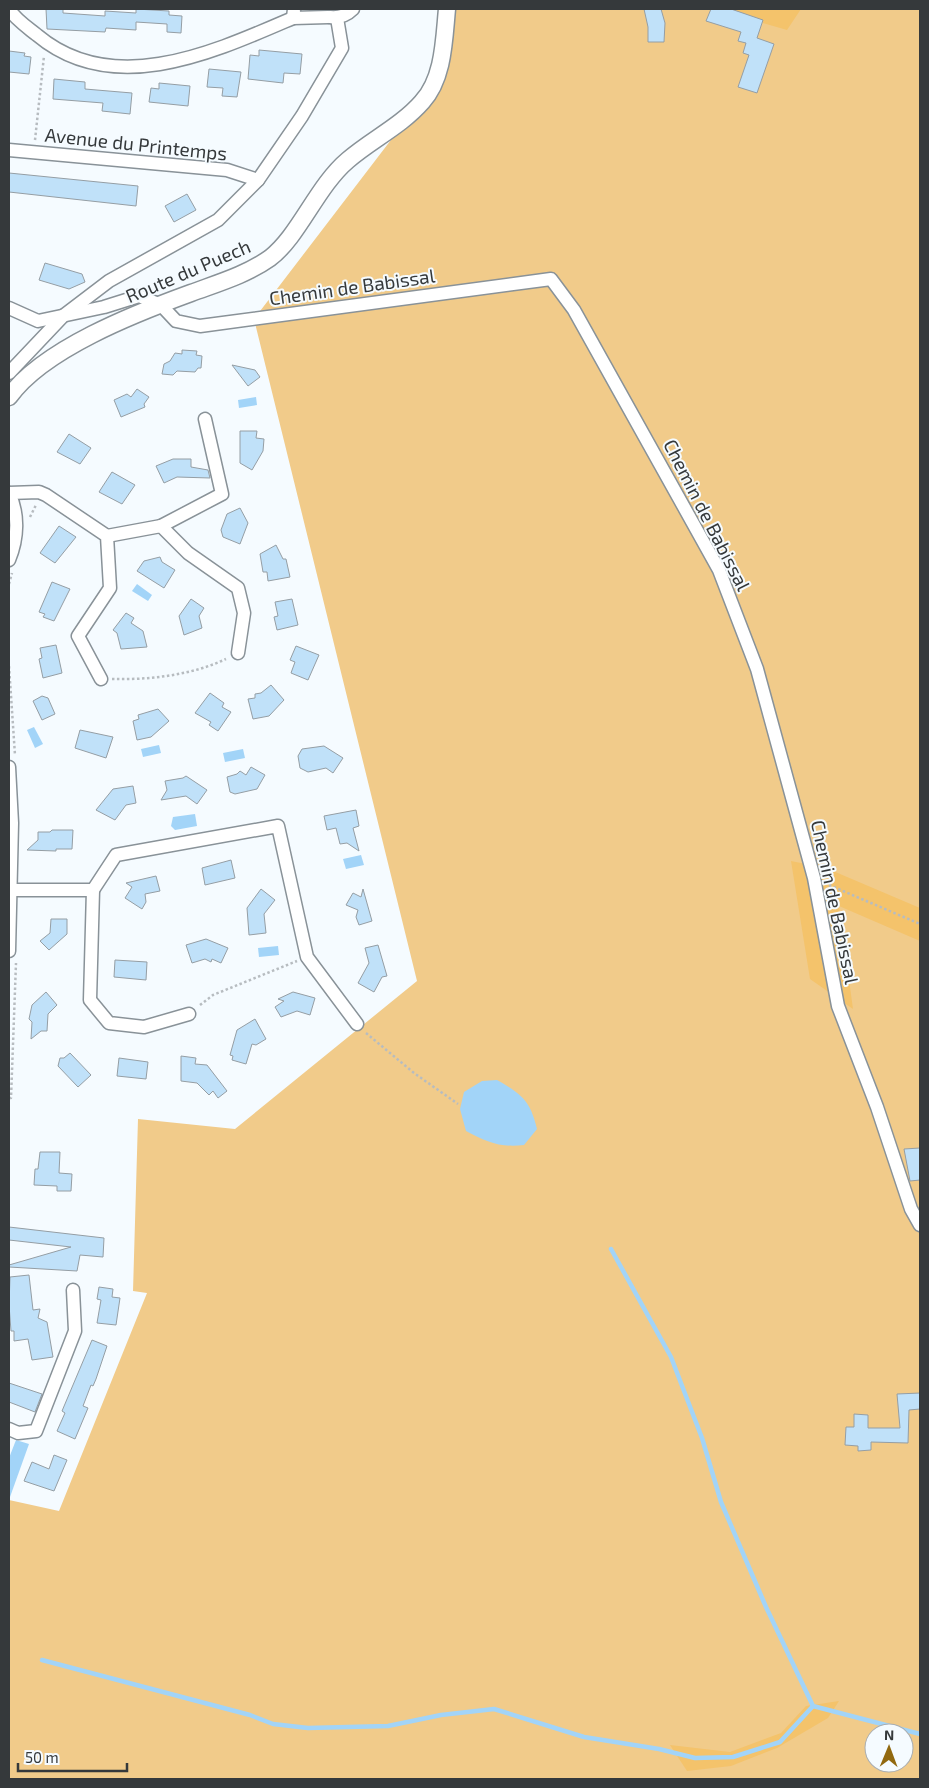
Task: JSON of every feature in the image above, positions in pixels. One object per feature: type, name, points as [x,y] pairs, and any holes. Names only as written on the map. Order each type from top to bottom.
[{"type":"street","points":[[9,373],[63,316],[109,281],[218,220],[258,180],[302,116],[342,48],[333,18],[316,9]]},
{"type":"street","points":[[10,12],[46,42],[74,58],[106,66],[146,67],[190,57],[294,13],[333,18],[348,13],[353,9]]},
{"type":"street","name":"Route du Puech","points":[[9,397],[28,376],[43,364],[115,325],[162,304],[229,280],[271,256],[287,238],[332,176],[347,161],[408,116],[423,102],[433,85],[439,68],[447,9]]},
{"type":"street","name":"Avenue du Printemps","points":[[9,150],[227,170],[258,180]]},
{"type":"street","name":"Chemin de Babissal","points":[[162,304],[176,321],[200,326],[551,279],[574,310],[719,570],[757,669],[814,878],[838,1006],[876,1107],[911,1209],[920,1225]]},
{"type":"street","points":[[9,308],[38,321],[104,307],[139,296],[162,304]]},
{"type":"street","points":[[9,560],[14,548],[17,516],[9,493],[40,492],[106,536],[160,526],[222,494],[205,420]]},
{"type":"street","points":[[160,526],[188,553],[238,588],[244,613],[238,653]]},
{"type":"street","points":[[101,679],[78,636],[110,588],[106,536]]},
{"type":"street","points":[[9,767],[12,823],[12,890],[9,951]]},
{"type":"street","points":[[189,1014],[144,1027],[109,1023],[90,1000],[93,890],[116,855],[278,826],[307,957],[357,1024]]},
{"type":"street","points":[[12,890],[93,890]]},
{"type":"street","points":[[9,1430],[18,1432],[36,1431],[75,1331],[73,1290]]},
{"type":"path","points":[[35,142],[46,42]]},
{"type":"path","points":[[101,679],[144,680],[211,666],[238,653]]},
{"type":"path","points":[[814,878],[920,924]]},
{"type":"path","points":[[189,1014],[213,995],[307,957]]},
{"type":"path","points":[[357,1024],[380,1046],[458,1104]]},
{"type":"shaded area","points":[[446,9],[920,9],[920,1779],[9,1779],[9,1500],[59,1511],[147,1293],[133,1291],[138,1119],[235,1129],[417,981],[254,319],[433,85]]},
{"type":"shaded area","points":[[715,9],[801,9],[787,30]]},
{"type":"shaded area","points":[[791,861],[826,868],[920,908],[920,941],[839,906],[853,1009],[810,979]]},
{"type":"shaded area","points":[[839,1701],[828,1718],[777,1748],[731,1766],[687,1771],[670,1745],[730,1752],[781,1733],[806,1706]]},
{"type":"water","points":[[256,397],[257,405],[239,408],[238,400]]},
{"type":"water","points":[[137,584],[152,595],[148,601],[132,591]]},
{"type":"water","points":[[34,727],[43,744],[35,748],[27,730]]},
{"type":"water","points":[[159,745],[161,753],[143,757],[141,749]]},
{"type":"water","points":[[243,749],[245,758],[225,762],[223,753]]},
{"type":"water","points":[[195,814],[197,826],[175,830],[171,826],[173,817]]},
{"type":"water","points":[[361,855],[364,865],[346,869],[343,859]]},
{"type":"water","points":[[278,946],[279,955],[259,957],[258,948]]},
{"type":"water","points":[[497,1080],[519,1095],[528,1105],[531,1112],[537,1129],[524,1145],[508,1146],[494,1143],[466,1131],[460,1109],[464,1092],[482,1081]]},
{"type":"water","points":[[16,1440],[29,1444],[10,1497],[9,1458]]},
{"type":"building","points":[[46,9],[63,9],[63,13],[105,16],[105,11],[136,13],[136,9],[169,11],[169,15],[182,16],[181,33],[167,32],[167,24],[136,22],[136,30],[106,28],[105,32],[47,29]]},
{"type":"building","points":[[644,9],[661,9],[665,23],[664,42],[648,42],[648,27]]},
{"type":"building","points":[[711,9],[731,9],[763,20],[757,38],[774,44],[757,93],[738,87],[749,55],[743,53],[746,43],[738,41],[741,32],[706,21]]},
{"type":"building","points":[[259,50],[302,54],[300,74],[284,73],[283,83],[248,79],[250,55],[259,56]]},
{"type":"building","points":[[9,51],[25,53],[24,56],[31,57],[29,74],[9,72]]},
{"type":"building","points":[[209,69],[241,72],[237,97],[222,96],[223,88],[207,87]]},
{"type":"building","points":[[54,79],[85,82],[85,89],[132,93],[130,114],[102,111],[103,103],[53,99]]},
{"type":"building","points":[[159,83],[190,86],[188,106],[149,102],[151,88],[159,89]]},
{"type":"building","points":[[9,173],[138,186],[136,206],[9,192]]},
{"type":"building","points":[[187,194],[196,210],[174,222],[165,206]]},
{"type":"building","points":[[45,263],[82,274],[85,282],[69,289],[39,280]]},
{"type":"building","points":[[182,350],[197,351],[196,355],[202,356],[201,368],[198,368],[195,372],[177,371],[173,375],[162,374],[164,364],[170,361],[175,353],[182,354]]},
{"type":"building","points":[[232,365],[255,370],[260,377],[248,386]]},
{"type":"building","points":[[137,389],[149,397],[144,404],[145,407],[121,417],[114,400],[127,394],[131,397]]},
{"type":"building","points":[[240,431],[257,431],[256,438],[264,439],[263,451],[252,470],[240,463]]},
{"type":"building","points":[[69,434],[91,448],[80,464],[57,452]]},
{"type":"building","points":[[173,459],[191,459],[191,467],[208,470],[210,478],[177,477],[164,483],[156,466]]},
{"type":"building","points":[[112,472],[135,485],[122,504],[99,492]]},
{"type":"building","points":[[240,508],[248,523],[240,544],[223,537],[221,530],[227,514]]},
{"type":"building","points":[[59,526],[76,537],[55,563],[40,553]]},
{"type":"building","points":[[276,545],[283,559],[286,559],[290,577],[268,581],[267,572],[263,572],[260,554]]},
{"type":"building","points":[[160,557],[162,562],[175,570],[164,588],[137,571],[144,561]]},
{"type":"building","points":[[52,582],[70,589],[54,621],[43,617],[45,614],[39,612]]},
{"type":"building","points":[[191,599],[204,608],[199,616],[202,628],[184,635],[179,616]]},
{"type":"building","points":[[292,599],[298,625],[277,630],[274,617],[278,616],[275,602]]},
{"type":"building","points":[[126,613],[134,618],[131,623],[143,631],[147,647],[121,649],[117,633],[113,630]]},
{"type":"building","points":[[56,645],[62,673],[43,678],[39,659],[42,658],[40,648]]},
{"type":"building","points":[[296,646],[319,655],[308,680],[291,673],[295,662],[290,660]]},
{"type":"building","points":[[271,685],[284,700],[269,716],[253,719],[248,699],[255,698],[255,694],[261,693]]},
{"type":"building","points":[[210,693],[224,703],[222,707],[231,712],[218,731],[209,725],[211,722],[195,713]]},
{"type":"building","points":[[42,696],[48,698],[55,714],[42,720],[33,701]]},
{"type":"building","points":[[158,709],[169,721],[151,737],[137,740],[133,721],[139,719],[138,715]]},
{"type":"building","points":[[80,730],[113,737],[106,758],[75,748]]},
{"type":"building","points":[[324,746],[343,758],[333,773],[326,768],[308,772],[300,768],[298,756],[302,749]]},
{"type":"building","points":[[251,767],[265,775],[257,789],[235,794],[230,792],[227,777],[240,771],[246,775]]},
{"type":"building","points":[[186,776],[207,790],[197,804],[186,796],[161,800],[167,790],[165,781]]},
{"type":"building","points":[[133,786],[136,803],[126,805],[115,820],[96,810],[113,789]]},
{"type":"building","points":[[356,810],[359,826],[353,828],[359,851],[347,843],[340,844],[336,828],[327,830],[324,816]]},
{"type":"building","points":[[52,830],[73,830],[72,849],[56,849],[56,851],[27,850],[38,840],[38,832],[50,832]]},
{"type":"building","points":[[231,860],[235,878],[205,885],[202,868]]},
{"type":"building","points":[[156,876],[160,891],[145,894],[146,902],[142,909],[125,898],[132,887],[126,883]]},
{"type":"building","points":[[261,889],[275,900],[264,914],[266,933],[249,935],[247,908]]},
{"type":"building","points":[[363,889],[372,921],[359,925],[356,917],[358,910],[346,905],[353,893],[361,897]]},
{"type":"building","points":[[51,919],[67,919],[67,934],[49,950],[40,941],[50,933]]},
{"type":"building","points":[[206,939],[228,948],[221,963],[212,959],[211,962],[205,959],[192,963],[186,945]]},
{"type":"building","points":[[378,945],[387,976],[382,977],[374,992],[358,983],[369,963],[365,948]]},
{"type":"building","points":[[115,960],[147,962],[146,980],[114,977]]},
{"type":"building","points":[[46,992],[57,1005],[48,1014],[47,1031],[41,1031],[31,1039],[32,1022],[29,1019],[32,1005]]},
{"type":"building","points":[[293,992],[315,998],[310,1015],[297,1011],[281,1017],[275,1007],[284,1001],[278,999]]},
{"type":"building","points":[[255,1019],[266,1039],[256,1045],[252,1044],[246,1064],[232,1060],[233,1056],[230,1055],[237,1030]]},
{"type":"building","points":[[70,1053],[91,1075],[78,1087],[58,1066],[60,1058],[64,1058]]},
{"type":"building","points":[[181,1056],[196,1058],[195,1064],[207,1065],[227,1091],[218,1098],[213,1091],[209,1095],[197,1083],[181,1081]]},
{"type":"building","points":[[119,1058],[148,1062],[146,1079],[117,1076]]},
{"type":"building","points":[[920,1148],[920,1180],[910,1181],[904,1149]]},
{"type":"building","points":[[40,1152],[60,1152],[59,1173],[72,1174],[71,1191],[57,1191],[57,1186],[34,1185],[35,1169],[38,1169]]},
{"type":"building","points":[[9,1227],[104,1238],[103,1257],[80,1255],[77,1271],[9,1267],[9,1265],[71,1247],[9,1240]]},
{"type":"building","points":[[29,1275],[33,1310],[40,1309],[38,1318],[47,1322],[53,1357],[32,1360],[28,1339],[14,1341],[14,1331],[11,1331],[9,1305],[10,1277]]},
{"type":"building","points":[[99,1287],[113,1289],[112,1297],[120,1298],[116,1325],[97,1323],[101,1300],[97,1299]]},
{"type":"building","points":[[92,1340],[107,1346],[96,1379],[93,1386],[91,1385],[83,1406],[88,1408],[75,1439],[57,1431],[65,1413],[62,1411]]},
{"type":"building","points":[[9,1383],[42,1394],[35,1412],[9,1402]]},
{"type":"building","points":[[920,1393],[920,1409],[909,1410],[908,1443],[871,1442],[871,1450],[858,1451],[858,1446],[845,1445],[846,1427],[854,1427],[854,1414],[868,1415],[868,1428],[900,1428],[897,1394]]},
{"type":"building","points":[[54,1455],[67,1460],[54,1491],[24,1481],[32,1462],[49,1469]]},
{"type":"waterway","points":[[611,1249],[671,1357],[702,1438],[721,1502],[766,1607],[813,1706],[920,1734]]},
{"type":"waterway","points":[[42,1660],[250,1715],[273,1724],[308,1728],[388,1726],[441,1715],[494,1709],[584,1737],[659,1749],[695,1758],[733,1757],[780,1742],[813,1706]]}]
